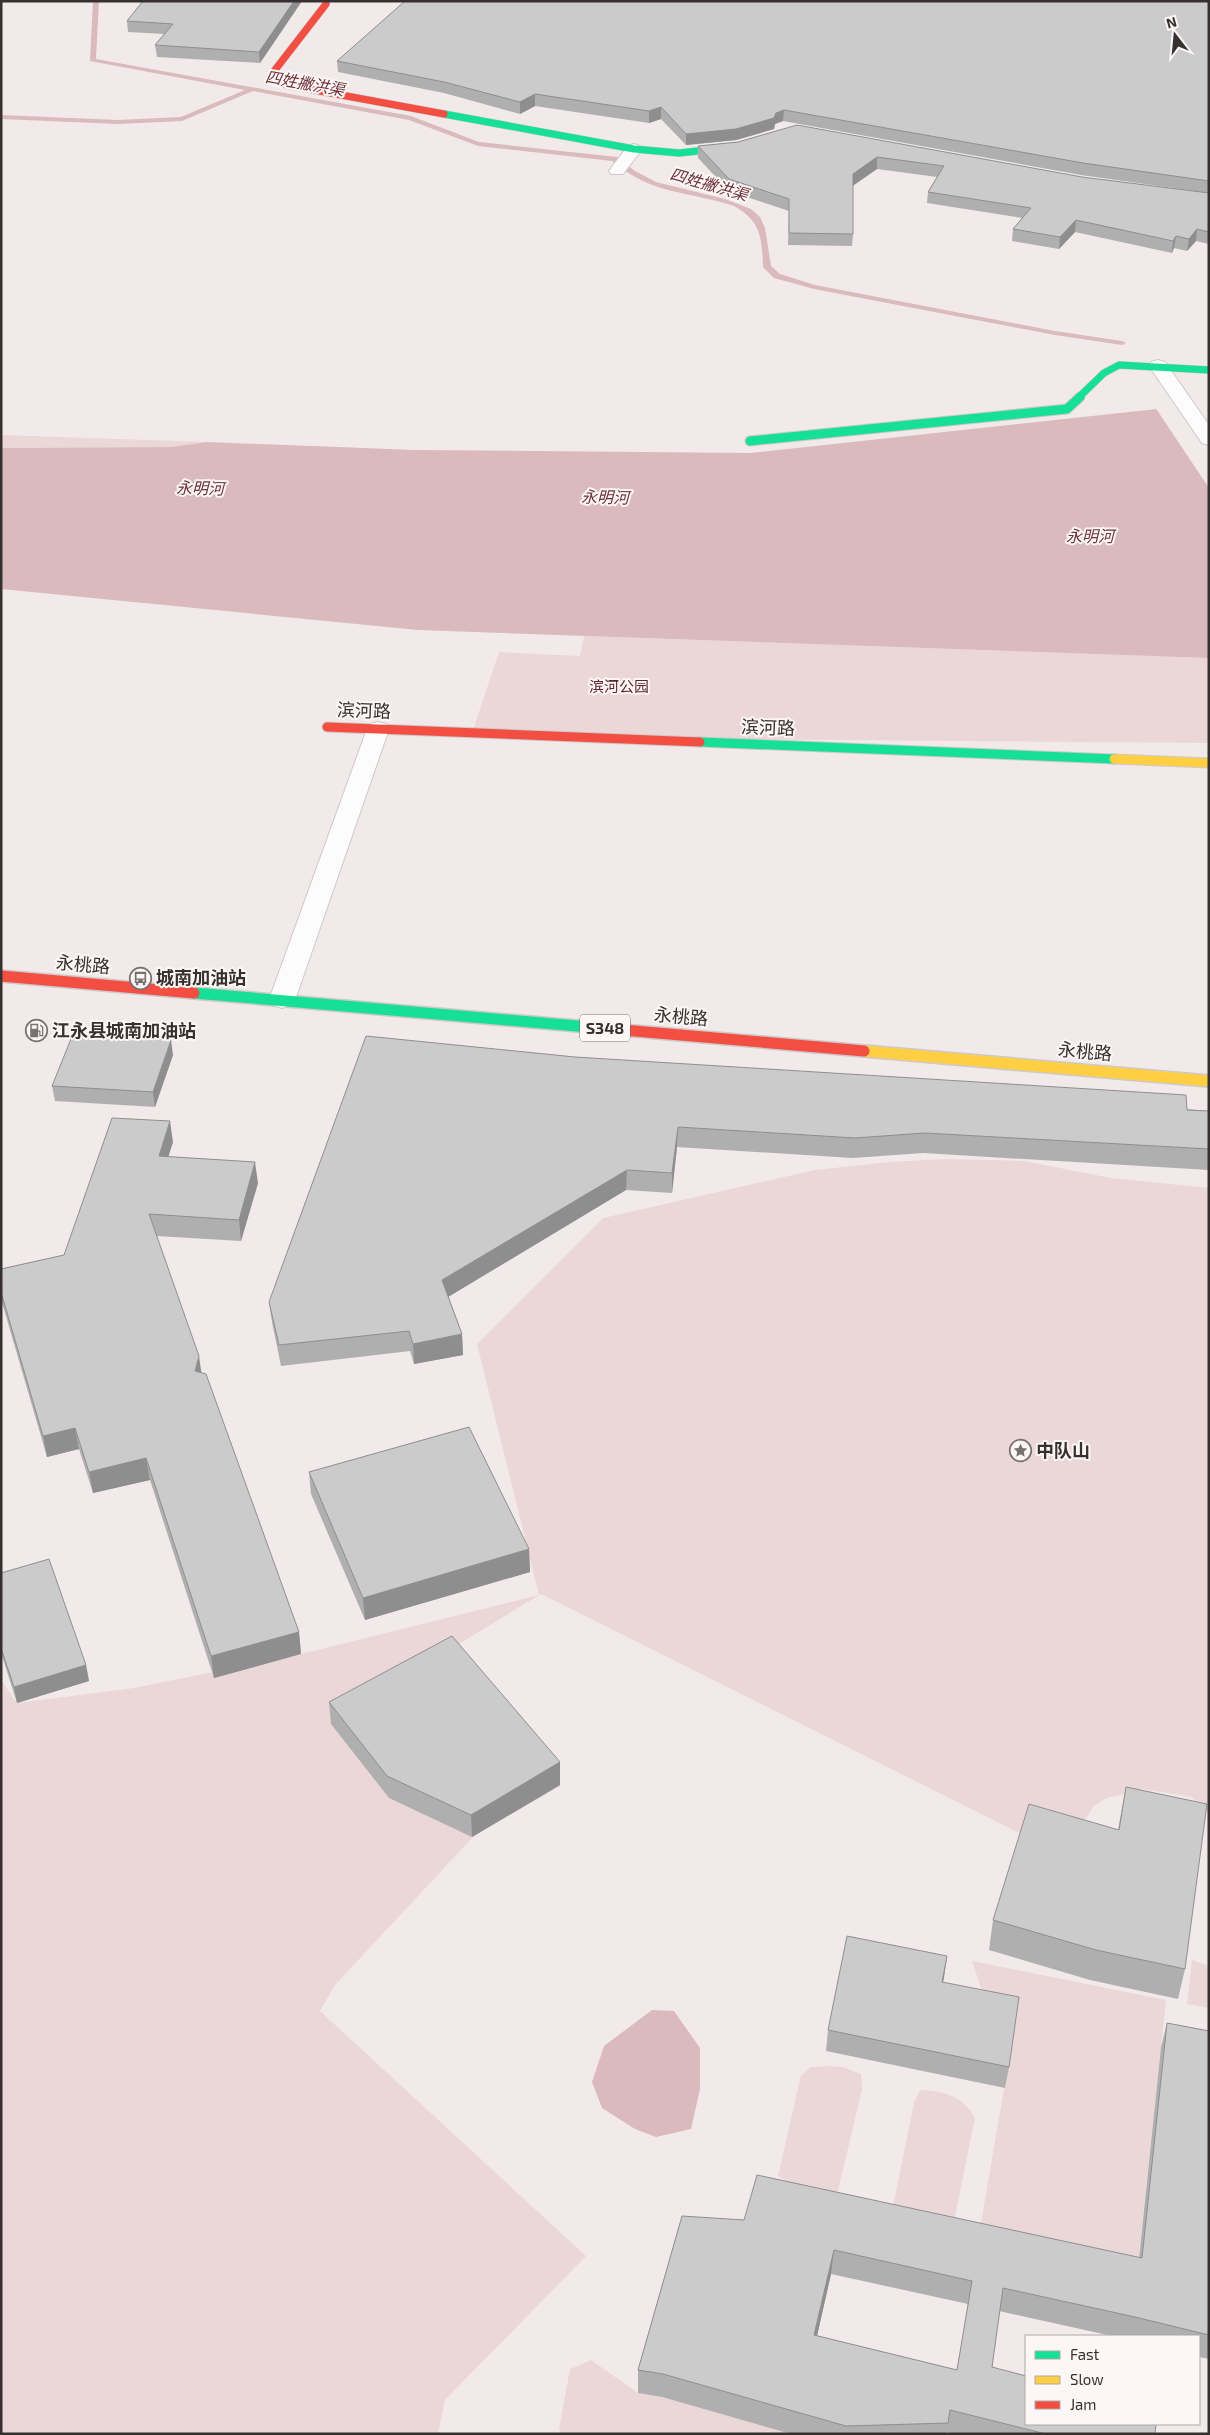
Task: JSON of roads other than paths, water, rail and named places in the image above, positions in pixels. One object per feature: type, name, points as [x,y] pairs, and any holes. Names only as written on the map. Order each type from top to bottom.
[{"type":"street","points":[[326,4],[275,70],[274,79],[287,85],[631,153],[679,153],[745,145]]},
{"type":"street","points":[[617,171],[631,153]]},
{"type":"street","points":[[750,441],[1067,408],[1078,403],[1110,368],[1132,365],[1158,366],[1207,372]]},
{"type":"street","points":[[1158,366],[1209,439]]},
{"type":"street","name":"滨河路","points":[[327,727],[1209,763]]},
{"type":"street","points":[[282,1000],[378,729]]},
{"type":"street","name":"永桃路","points":[[1,976],[1209,1081]]},
{"type":"water","name":"永明河","points":[[1175,407],[1209,408],[1209,658],[418,630],[1,589],[1,448],[171,447],[207,442],[415,450],[750,453]]},
{"type":"water","points":[[652,2010],[674,2011],[700,2048],[700,2089],[691,2129],[656,2137],[635,2129],[602,2108],[592,2082],[604,2046]]},
{"type":"waterway","name":"四姓撇洪渠","points":[[96,1],[92,60],[411,118],[478,144],[614,159],[632,173],[653,184],[723,200],[748,211],[757,219],[761,228],[767,267],[777,276],[814,287],[1055,333],[1122,343]]},
{"type":"waterway","name":"四姓撇洪渠","points":[[1,117],[118,122],[182,119],[251,90]]},
{"type":"place","name":"城南加油站","points":[[140,978]]},
{"type":"place","name":"江永县城南加油站","points":[[36,1031]]},
{"type":"place","name":"中队山","points":[[1020,1451]]},
{"type":"park label","name":"滨河公园","points":[[619,687]]}]
